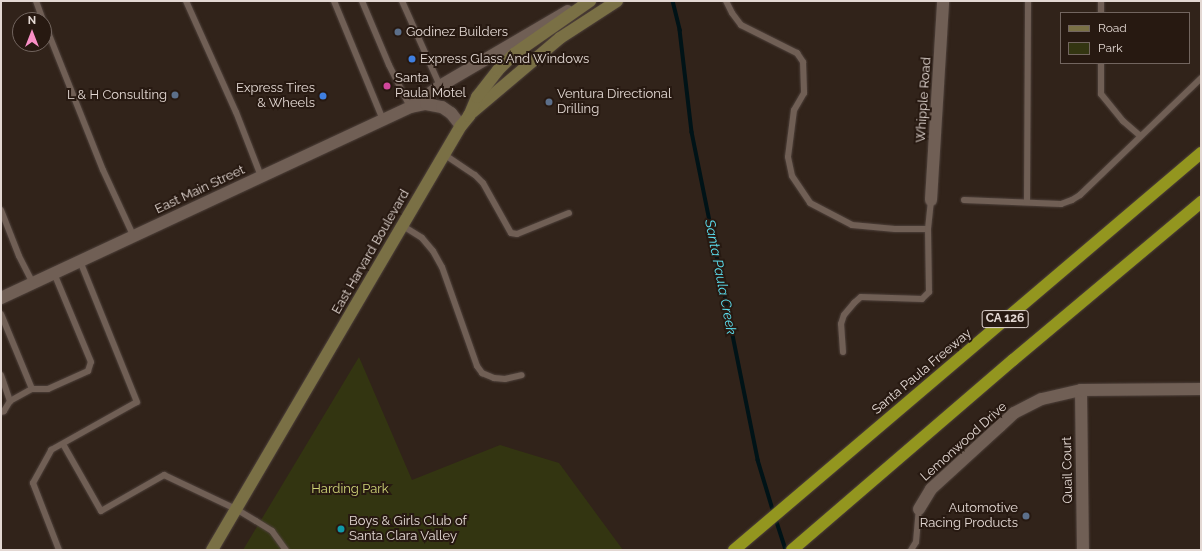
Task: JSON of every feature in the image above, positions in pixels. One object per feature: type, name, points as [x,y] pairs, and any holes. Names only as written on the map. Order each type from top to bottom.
[{"type":"highway","name":"Santa Paula Freeway","points":[[734,550],[1201,153]]},
{"type":"highway","name":"CA 126","points":[[792,550],[1201,202]]},
{"type":"main road","name":"East Harvard Boulevard","points":[[212,550],[465,121],[477,96],[506,62],[532,40],[590,1]]},
{"type":"main road","points":[[465,121],[560,38],[617,1]]},
{"type":"street","name":"East Main Street","points":[[1,298],[410,107],[440,86],[585,1]]},
{"type":"street","name":"Whipple Road","points":[[931,200],[943,1]]},
{"type":"street","name":"East Main Street","points":[[410,107],[426,104],[442,107],[465,121]]},
{"type":"street","name":"Lemonwood Drive","points":[[919,509],[931,489],[1014,413],[1042,399],[1081,390],[1201,389]]},
{"type":"street","name":"Quail Court","points":[[1081,390],[1082,550]]},
{"type":"lane","points":[[36,1],[40,12]]},
{"type":"lane","points":[[186,1],[236,112],[261,176]]},
{"type":"lane","points":[[334,1],[384,120]]},
{"type":"lane","points":[[362,1],[389,65],[410,107]]},
{"type":"lane","points":[[402,1],[440,86]]},
{"type":"lane","points":[[726,1],[732,13],[741,25],[798,53],[804,62],[804,93],[794,110],[788,157],[792,176],[810,203],[852,225],[895,229],[928,229]]},
{"type":"lane","points":[[1027,202],[1028,1]]},
{"type":"lane","points":[[1101,1],[1101,12]]},
{"type":"lane","points":[[52,41],[103,170],[134,237]]},
{"type":"lane","points":[[1100,64],[1101,94],[1123,121],[1140,136]]},
{"type":"lane","points":[[964,200],[1062,204],[1080,195],[1201,78]]},
{"type":"lane","points":[[445,155],[475,174],[483,183],[511,232],[517,234],[569,213]]},
{"type":"lane","points":[[843,352],[842,320],[848,310],[861,297],[922,299],[929,292],[928,229],[931,200]]},
{"type":"lane","points":[[1,210],[19,256],[33,283]]},
{"type":"lane","points":[[403,226],[422,238],[433,251],[442,267],[477,366],[482,373],[494,378],[522,375]]},
{"type":"lane","points":[[58,550],[33,482],[51,450],[137,402],[80,261]]},
{"type":"lane","points":[[1,412],[4,411],[10,401],[32,389],[48,389],[88,371],[91,362],[54,273]]},
{"type":"lane","points":[[1,314],[32,389]]},
{"type":"lane","points":[[1,375],[10,401]]},
{"type":"lane","points":[[63,444],[101,511],[164,475],[236,509],[272,531],[286,550]]},
{"type":"lane","points":[[911,550],[916,542],[919,509]]},
{"type":"green space","name":"Harding Park","points":[[359,357],[412,480],[500,445],[559,463],[623,550],[243,550]]},
{"type":"waterway","name":"Santa Paula Creek","points":[[673,1],[680,30],[692,132],[758,460],[774,513]]},
{"type":"waterway","name":"Santa Paula Creek","points":[[776,519],[786,550]]},
{"type":"place","name":"Godinez Builders","points":[[398,32]]},
{"type":"place","name":"Express Glass And Windows","points":[[412,59]]},
{"type":"place","name":"Santa Paula Motel","points":[[387,86]]},
{"type":"place","name":"L & H Consulting","points":[[175,95]]},
{"type":"place","name":"Express Tires & Wheels","points":[[323,96]]},
{"type":"place","name":"Ventura Directional Drilling","points":[[549,102]]},
{"type":"place","name":"Automotive Racing Products","points":[[1026,516]]},
{"type":"place","name":"Boys & Girls Club of Santa Clara Valley","points":[[341,529]]}]
